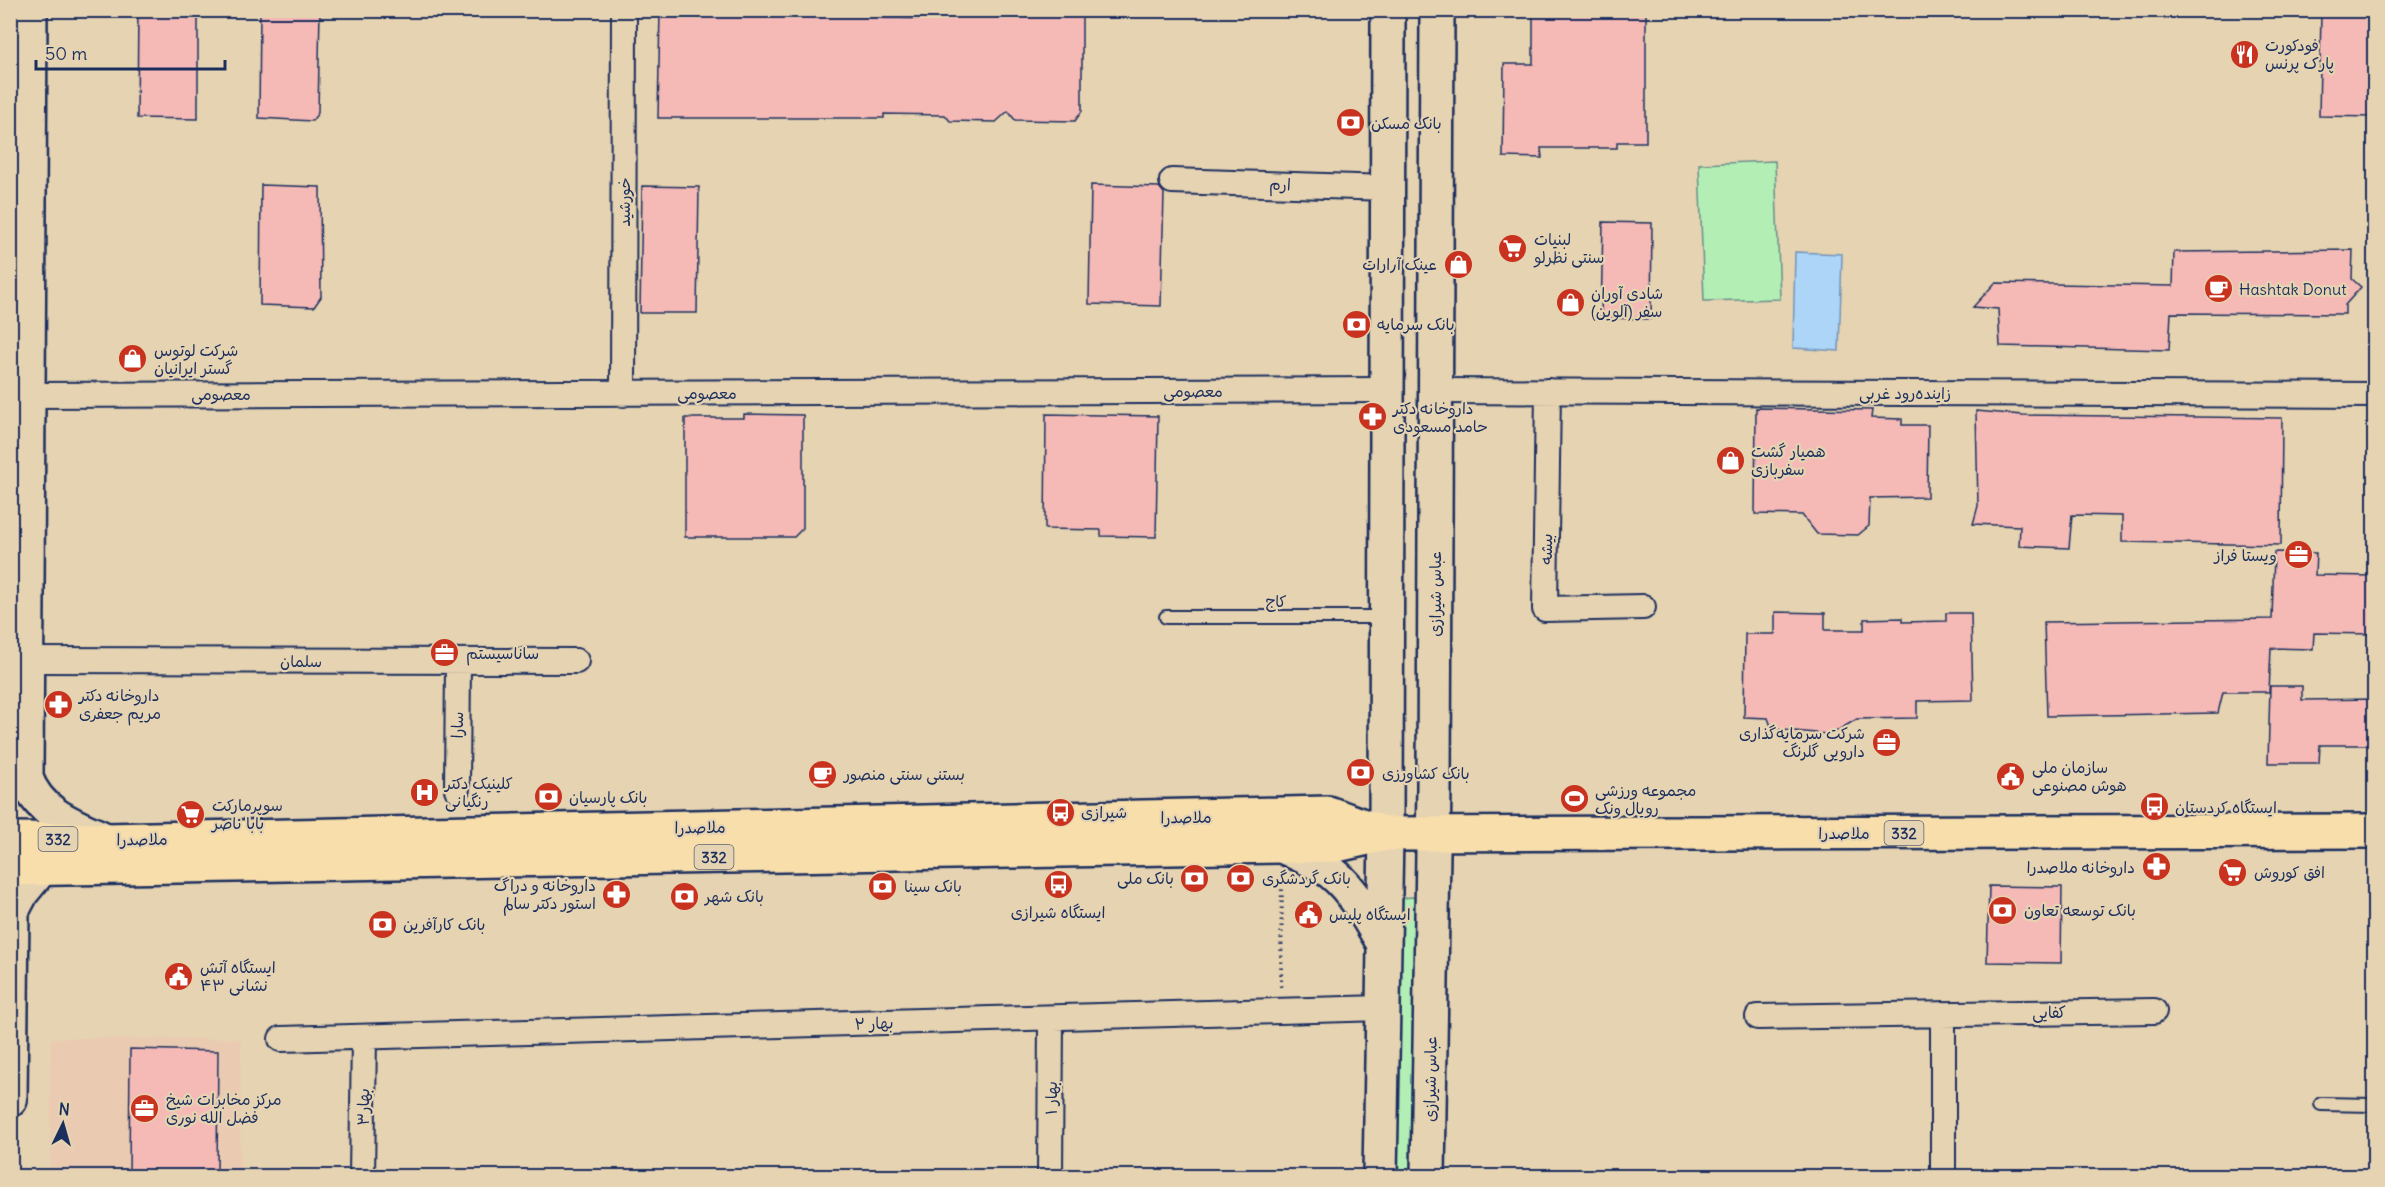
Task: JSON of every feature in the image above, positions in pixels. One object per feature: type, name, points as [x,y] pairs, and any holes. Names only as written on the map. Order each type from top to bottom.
[{"type":"main road","points":[[30,10],[26,395],[18,546],[26,660],[26,778],[31,791],[44,808],[105,840]]},
{"type":"main road","points":[[1380,1176],[1386,834],[1388,10]]},
{"type":"main road","name":"عباس شیرازی","points":[[1428,1176],[1434,834],[1437,10]]},
{"type":"main road","points":[[10,808],[44,808]]},
{"type":"main road","name":"ملاصدرا","points":[[10,839],[105,840],[1328,813],[1386,834]]},
{"type":"main road","name":"ملاصدرا","points":[[21,881],[1282,846],[1337,844],[1386,834],[2374,831]]},
{"type":"main road","points":[[1282,846],[1324,867],[1340,879],[1384,944]]},
{"type":"main road","points":[[1385,895],[1397,883],[1408,879],[1424,883],[1432,891]]},
{"type":"main road","points":[[10,1100],[12,911],[21,881]]},
{"type":"street","name":"خورشید","points":[[623,394],[624,10]]},
{"type":"street","name":"ارم","points":[[1172,181],[1388,188]]},
{"type":"street","name":"معصومی","points":[[26,395],[1387,390]]},
{"type":"street","name":"زاینده‌رود غربی","points":[[1436,391],[2374,395]]},
{"type":"street","name":"بیشه","points":[[1548,391],[1545,609],[1643,607]]},
{"type":"street","name":"سلمان","points":[[26,660],[576,661]]},
{"type":"street","name":"سارا","points":[[457,789],[458,661]]},
{"type":"street","name":"بهار ۲","points":[[280,1039],[1383,1008]]},
{"type":"street","name":"کفایی","points":[[1758,1017],[2154,1011]]},
{"type":"street","points":[[1943,1014],[1943,1176]]},
{"type":"street","name":"بهار ۱","points":[[1050,1176],[1052,1019]]},
{"type":"street","name":"بهار۳","points":[[362,1176],[364,1037]]},
{"type":"lane","name":"کاج","points":[[1166,617],[1386,616]]},
{"type":"lane","points":[[2321,1104],[2374,1105]]},
{"type":"path","points":[[1281,1011],[1282,846]]},
{"type":"shaded area","name":"مرکز مخابرات شیخ فضل الله نوری","points":[[51,1038],[241,1039],[240,1176],[50,1176]]},
{"type":"green space","points":[[1775,161],[1780,299],[1704,301],[1699,164]]},
{"type":"green space","points":[[1412,897],[1420,900],[1417,1176],[1393,1176],[1399,911],[1403,898]]},
{"type":"water","points":[[1795,252],[1842,254],[1839,351],[1793,348]]},
{"type":"building","points":[[138,10],[198,10],[198,119],[137,118]]},
{"type":"building","points":[[260,10],[320,10],[318,113],[312,121],[259,118]]},
{"type":"building","points":[[660,10],[884,10],[884,18],[945,19],[945,10],[1082,10],[1082,111],[1075,121],[1015,120],[1008,111],[996,122],[950,121],[945,115],[884,114],[884,118],[658,118]]},
{"type":"building","points":[[1533,10],[1646,10],[1646,142],[1617,142],[1617,148],[1541,148],[1542,158],[1503,157],[1504,64],[1533,64]]},
{"type":"building","points":[[2321,12],[2374,13],[2374,117],[2319,116]]},
{"type":"building","points":[[261,185],[320,187],[321,297],[314,307],[260,305]]},
{"type":"building","points":[[1091,185],[1159,187],[1164,193],[1161,306],[1089,304]]},
{"type":"building","points":[[642,186],[699,187],[697,313],[640,313]]},
{"type":"building","points":[[1603,222],[1652,223],[1651,319],[1601,318]]},
{"type":"building","points":[[2353,250],[2352,279],[2361,287],[2345,305],[2345,314],[2171,313],[2169,350],[2000,346],[1998,309],[1973,307],[1995,283],[2173,286],[2174,252]]},
{"type":"building","points":[[1756,408],[1872,410],[1871,418],[1902,419],[1902,425],[1928,425],[1927,497],[1870,498],[1869,526],[1858,535],[1817,534],[1802,515],[1755,514]]},
{"type":"building","points":[[1976,411],[2023,415],[2282,418],[2281,545],[2122,542],[2122,516],[2072,515],[2069,548],[2019,546],[2020,526],[1973,524],[1978,506]]},
{"type":"building","points":[[744,414],[803,415],[803,528],[794,537],[685,537],[685,418],[744,418]]},
{"type":"building","points":[[1046,414],[1158,416],[1156,537],[1101,536],[1101,530],[1045,529]]},
{"type":"building","points":[[2274,552],[2316,553],[2315,575],[2374,576],[2374,634],[2314,633],[2313,649],[2271,648],[2269,692],[2223,692],[2218,713],[2047,716],[2044,622],[2272,619]]},
{"type":"building","points":[[1775,612],[1825,613],[1825,630],[1864,630],[1864,619],[1902,618],[1902,622],[1946,621],[1946,613],[1971,613],[1973,700],[1917,701],[1917,718],[1857,719],[1827,734],[1772,729],[1768,718],[1744,717],[1745,634],[1775,634]]},
{"type":"building","points":[[2270,686],[2302,686],[2302,700],[2374,699],[2374,745],[2320,745],[2319,763],[2268,763]]},
{"type":"building","points":[[1989,886],[2062,887],[2061,963],[1987,962]]},
{"type":"building","points":[[130,1049],[218,1051],[217,1176],[129,1176]]},
{"type":"place","name":"فودکورت پارک پرنس","points":[[2244,54]]},
{"type":"place","name":"بانک مسکن","points":[[1350,123]]},
{"type":"place","name":"لبنیات سنتی نظرلو","points":[[1513,248]]},
{"type":"place","name":"عینک آرارات","points":[[1458,264]]},
{"type":"place","name":"Hashtak Donut","points":[[2218,289]]},
{"type":"place","name":"شادی آوران سفر (آلوین)","points":[[1570,302]]},
{"type":"place","name":"بانک سرمایه","points":[[1356,324]]},
{"type":"place","name":"شرکت لوتوس گستر ایرانیان","points":[[133,359]]},
{"type":"place","name":"داروخانه دکتر حامد مسعودی","points":[[1372,417]]},
{"type":"place","name":"همیار گشت سفربازی","points":[[1730,460]]},
{"type":"place","name":"ویستا فراز","points":[[2298,555]]},
{"type":"place","name":"ساناسیستم","points":[[445,653]]},
{"type":"place","name":"داروخانه دکتر مریم جعفری","points":[[58,704]]},
{"type":"place","name":"شرکت سرمایه‌گذاری دارویی گلرنگ","points":[[1886,742]]},
{"type":"place","name":"بانک کشاورزی","points":[[1361,773]]},
{"type":"place","name":"بستنی سنتی منصور","points":[[823,774]]},
{"type":"place","name":"سازمان ملی هوش مصنوعی","points":[[2011,776]]},
{"type":"place","name":"کلینیک دکتر رنگیانی","points":[[424,792]]},
{"type":"place","name":"بانک پارسیان","points":[[548,797]]},
{"type":"place","name":"مجموعه ورزشی رویال ونک","points":[[1574,799]]},
{"type":"place","name":"ایستگاه کردستان","points":[[2154,807]]},
{"type":"place","name":"شیرازی","points":[[1060,812]]},
{"type":"place","name":"سوپرمارکت بابا ناصر","points":[[191,814]]},
{"type":"place","name":"داروخانه ملاصدرا","points":[[2156,867]]},
{"type":"place","name":"افق کوروش","points":[[2233,872]]},
{"type":"place","name":"بانک ملی","points":[[1195,878]]},
{"type":"place","name":"بانک گردشگری","points":[[1241,878]]},
{"type":"place","name":"ایستگاه شیرازی","points":[[1058,884]]},
{"type":"place","name":"بانک سینا","points":[[883,886]]},
{"type":"place","name":"داروخانه و دراگ استور دکتر سالم","points":[[617,894]]},
{"type":"place","name":"بانک شهر","points":[[684,896]]},
{"type":"place","name":"بانک توسعه تعاون","points":[[2003,910]]},
{"type":"place","name":"ایستگاه پلیس","points":[[1308,914]]},
{"type":"place","name":"بانک کارآفرین","points":[[382,924]]},
{"type":"place","name":"ایستگاه آتش نشانی ۴۳","points":[[179,976]]},
{"type":"place","name":"مرکز مخابرات شیخ فضل الله نوری","points":[[145,1108]]}]
